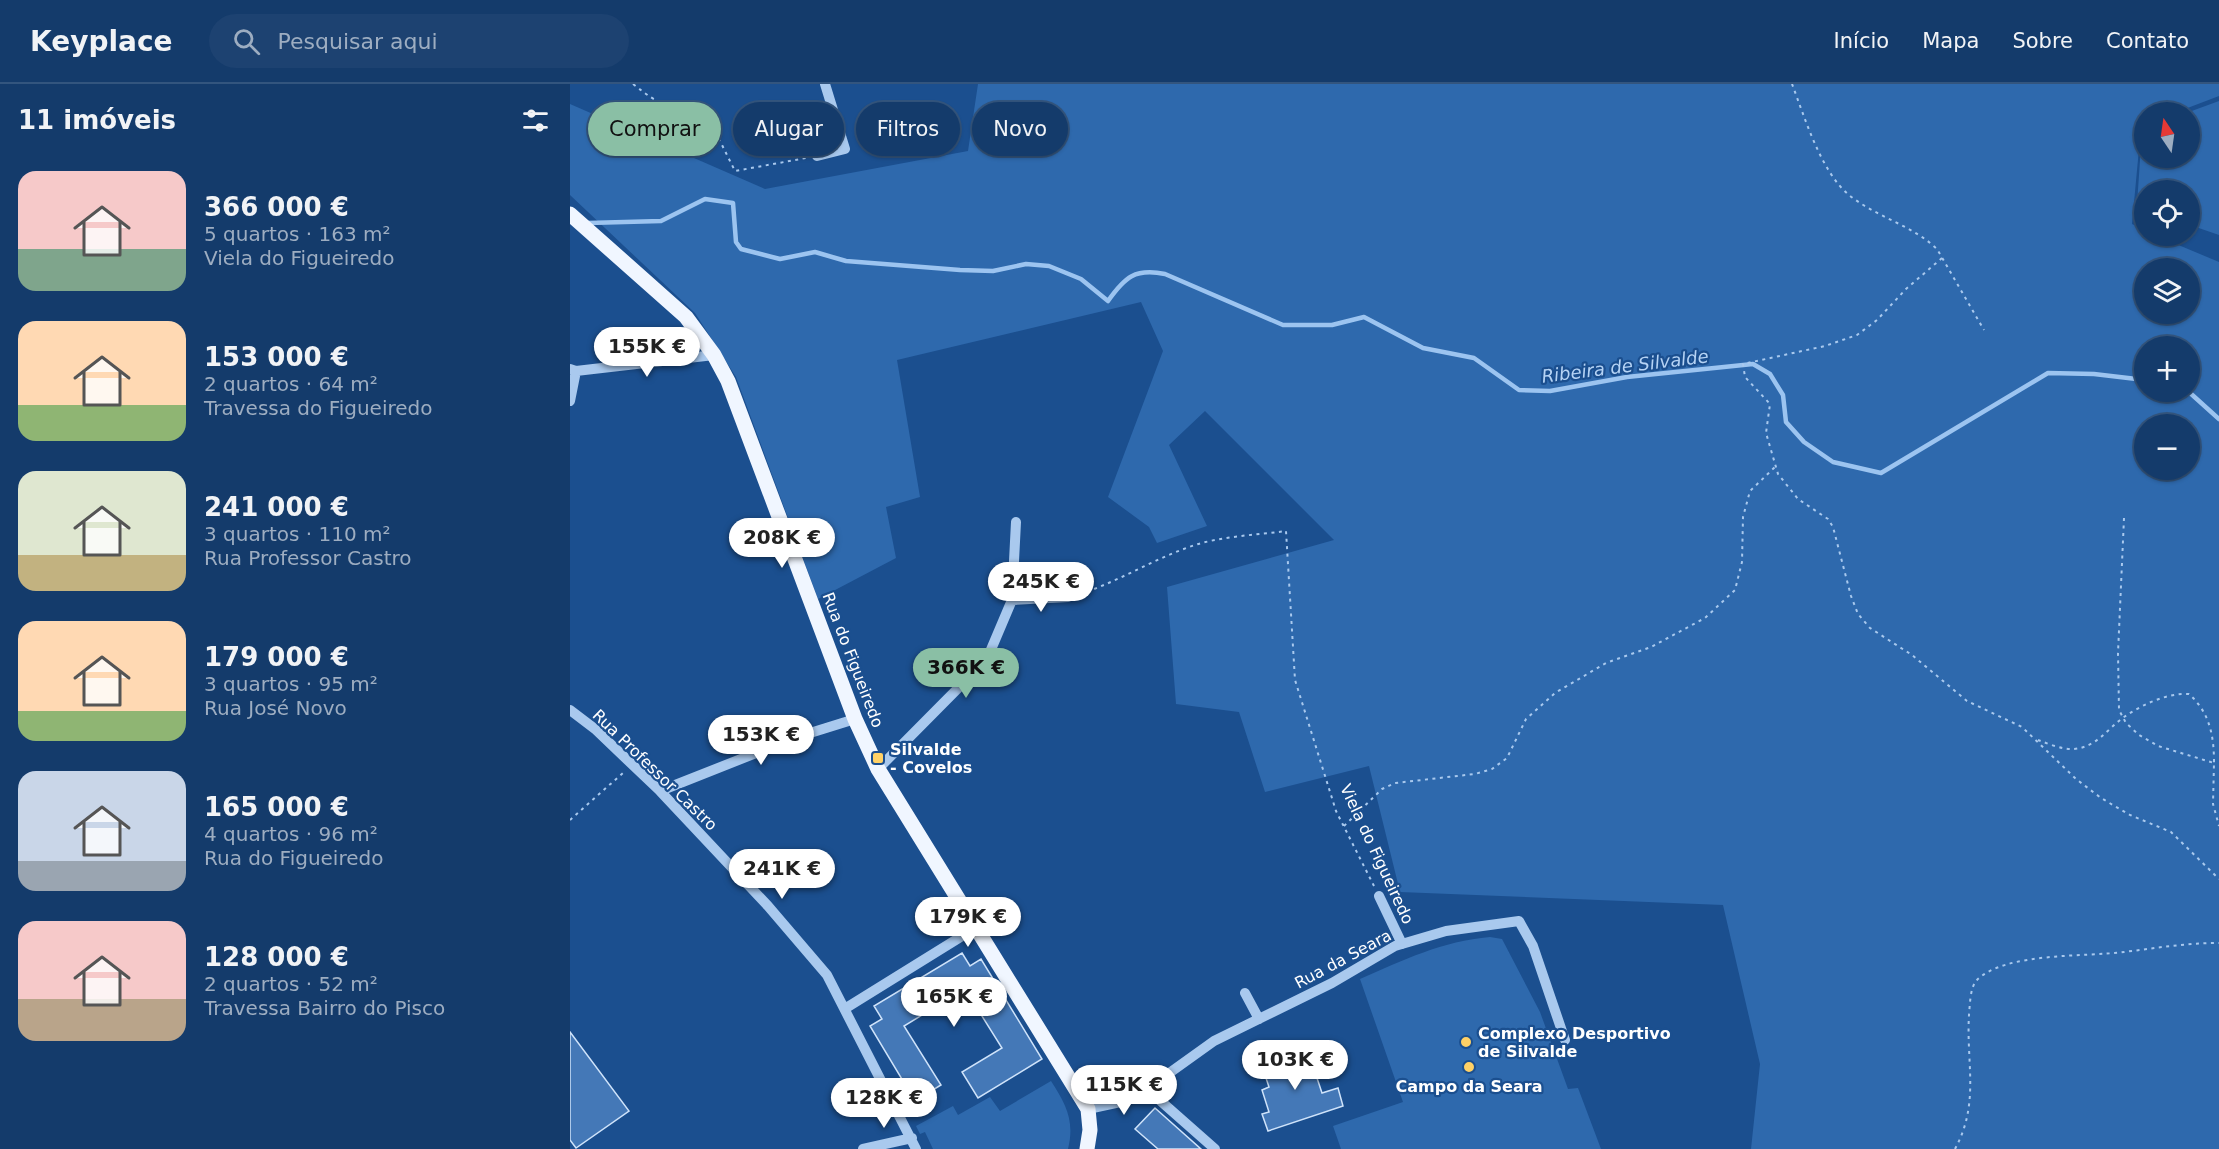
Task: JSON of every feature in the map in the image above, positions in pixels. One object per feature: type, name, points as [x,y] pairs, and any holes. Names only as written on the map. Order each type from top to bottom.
[{"type":"main road","name":"Rua do Figueiredo","points":[[570,214],[686,317],[714,355],[732,392],[855,719],[878,769],[1088,1109]]},
{"type":"main road","points":[[1087,1149],[1090,1130],[1088,1109]]},
{"type":"street","points":[[825,84],[830,102]]},
{"type":"street","points":[[570,401],[573,370],[714,355]]},
{"type":"street","points":[[878,769],[987,659],[1012,600],[1016,522]]},
{"type":"street","points":[[1012,600],[1068,597]]},
{"type":"street","name":"Rua Professor Castro","points":[[570,710],[595,729],[660,791],[800,942],[827,975],[846,1008],[916,1149]]},
{"type":"street","points":[[660,791],[794,738],[855,719]]},
{"type":"street","name":"Viela do Figueiredo","points":[[1379,896],[1402,944]]},
{"type":"street","name":"Rua da Seara","points":[[1088,1109],[1125,1101],[1147,1089],[1214,1041],[1402,944],[1446,931],[1519,921],[1533,946],[1565,1040]]},
{"type":"street","points":[[846,1008],[975,928]]},
{"type":"street","points":[[1245,993],[1259,1019]]},
{"type":"street","points":[[1147,1089],[1215,1149]]},
{"type":"street","points":[[863,1149],[912,1138]]},
{"type":"path","points":[[633,84],[654,102],[670,106],[702,105],[735,171],[817,156]]},
{"type":"path","points":[[1792,84],[1830,172],[1849,195],[1926,238],[1942,258],[1984,330]]},
{"type":"path","points":[[1942,258],[1906,288],[1877,320],[1857,335],[1825,346],[1743,364],[1745,377],[1770,404],[1766,433],[1775,467],[1786,486],[1798,500],[1828,519],[1833,527],[1854,605],[1858,614],[1870,628],[1912,655],[1968,701],[2022,727],[2076,779],[2101,798],[2130,816],[2152,822],[2171,832],[2219,879]]},
{"type":"path","points":[[1344,826],[1382,789],[1395,783],[1475,774],[1492,769],[1507,758],[1526,719],[1555,693],[1606,663],[1651,647],[1704,618],[1735,590],[1742,562],[1743,518],[1750,491],[1775,467]]},
{"type":"path","points":[[2124,518],[2117,696],[2123,718],[2139,735],[2158,746],[2214,763]]},
{"type":"path","name":"Viela do Figueiredo","points":[[1068,597],[1109,584],[1165,556],[1197,544],[1286,531],[1295,680],[1333,801],[1379,896]]},
{"type":"path","points":[[2035,739],[2073,749],[2104,737],[2123,718],[2152,702],[2177,694],[2189,694],[2208,718],[2214,741],[2213,804],[2219,826]]},
{"type":"path","points":[[570,820],[633,765]]},
{"type":"path","points":[[1955,1149],[1963,1135],[1970,1102],[1972,1078],[1970,997],[1976,981],[1994,969],[2040,958],[2122,953],[2186,943],[2219,943]]},
{"type":"shaded area","points":[[978,84],[2219,84],[2219,96],[2200,103],[2134,102],[2134,168],[2137,168],[2136,180],[2134,180],[2132,224],[2134,225],[2134,246],[2181,246],[2219,262],[2219,1149],[1751,1149],[1760,1064],[1723,905],[1400,892],[1369,766],[1265,792],[1239,712],[1176,704],[1167,587],[1334,540],[1205,411],[1169,445],[1207,526],[1157,543],[1149,527],[1108,497],[1163,351],[1141,302],[897,360],[920,497],[886,507],[896,558],[818,599],[736,377],[695,313],[570,195],[570,104],[588,112],[588,156],[689,156],[765,189],[941,156],[960,156],[960,152],[968,151],[972,124],[972,156],[1068,156],[1068,102],[975,102]]},
{"type":"shaded area","points":[[2219,101],[2219,235],[2200,228],[2200,180],[2139,180],[2139,168],[2200,168],[2200,108]]},
{"type":"shaded area","name":"Campo da Seara","points":[[1490,937],[1502,939],[1540,1012],[1568,1089],[1578,1088],[1601,1149],[1341,1149],[1333,1126],[1403,1102],[1360,979],[1440,947]]},
{"type":"shaded area","points":[[1051,1081],[1061,1097],[1070,1121],[1068,1149],[933,1149],[925,1132],[920,1134],[916,1126],[953,1106],[958,1115],[990,1097],[1000,1111]]},
{"type":"building","points":[[962,953],[970,966],[981,959],[1042,1059],[978,1098],[962,1072],[1002,1048],[965,989],[904,1026],[941,1085],[915,1101],[870,1026],[882,1019],[874,1006]]},
{"type":"building","points":[[570,1032],[629,1111],[576,1148],[570,1140]]},
{"type":"building","points":[[1307,1048],[1322,1093],[1338,1088],[1343,1106],[1268,1131],[1262,1114],[1269,1112],[1262,1090],[1269,1087],[1261,1063]]},
{"type":"building","points":[[1155,1108],[1201,1149],[1158,1149],[1135,1129]]},
{"type":"waterway","name":"Ribeira de Silvalde","points":[[588,223],[661,221],[705,199],[733,203],[736,242],[741,249],[780,259],[815,252],[846,261],[960,270],[993,271],[1026,264],[1049,266],[1081,279],[1108,301],[1132,276],[1155,272],[1165,274],[1283,325],[1332,325],[1364,317],[1423,348],[1474,358],[1519,390],[1550,391],[1627,377],[1753,364],[1770,374],[1783,395],[1786,422],[1804,442],[1833,462],[1881,473],[2048,373],[2094,374],[2134,379]]},
{"type":"waterway","name":"Ribeira de Silvalde","points":[[2200,402],[2219,419]]},
{"type":"place","name":"Silvalde - Covelos","points":[[878,758]]},
{"type":"place","name":"Complexo Desportivo de Silvalde","points":[[1466,1042]]},
{"type":"place","name":"Campo da Seara","points":[[1469,1067]]}]
